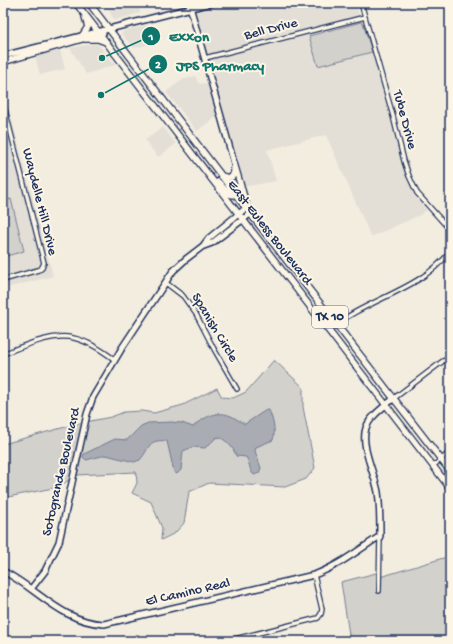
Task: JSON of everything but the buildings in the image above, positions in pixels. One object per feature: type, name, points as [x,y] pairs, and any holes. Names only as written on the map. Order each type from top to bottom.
[{"type":"main road","name":"TX 10","points":[[76,3],[100,33]]},
{"type":"main road","name":"TX 10","points":[[89,3],[109,30]]},
{"type":"main road","points":[[81,9],[88,25],[84,37],[98,39],[108,44]]},
{"type":"main road","name":"East Euless Boulevard","points":[[109,30],[450,471]]},
{"type":"main road","name":"East Euless Boulevard","points":[[100,33],[450,488]]},
{"type":"main road","points":[[167,121],[174,115]]},
{"type":"main road","points":[[221,176],[229,178],[232,177],[234,172],[234,163]]},
{"type":"main road","points":[[234,163],[248,211]]},
{"type":"main road","points":[[202,166],[212,174],[227,193],[236,195],[240,191],[240,185]]},
{"type":"street","points":[[3,62],[190,5],[211,3]]},
{"type":"street","name":"Tube Drive","points":[[361,3],[409,176],[417,193],[450,230]]},
{"type":"street","points":[[190,5],[234,163]]},
{"type":"street","name":"Bell Drive","points":[[205,58],[365,17]]},
{"type":"street","points":[[3,56],[61,44]]},
{"type":"street","name":"Waydelle Hill Drive","points":[[3,102],[44,263],[41,269],[3,280]]},
{"type":"street","name":"Sotogrande Boulevard","points":[[203,246],[209,238],[239,214],[248,211]]},
{"type":"street","name":"Sotogrande Boulevard","points":[[31,589],[44,571],[59,542],[87,414],[93,397],[115,360],[173,271],[186,258],[203,246],[212,243],[243,219],[248,211]]},
{"type":"street","points":[[329,330],[336,324],[376,301],[417,281],[436,267],[450,252]]},
{"type":"street","name":"Spanish Circle","points":[[166,283],[183,296],[196,314],[237,389]]},
{"type":"street","points":[[3,354],[30,344],[63,337],[78,340],[94,347],[115,360]]},
{"type":"street","points":[[379,591],[380,508],[378,491],[365,444],[364,435],[369,422],[386,405],[443,361],[450,358]]},
{"type":"street","points":[[433,466],[450,452]]},
{"type":"street","name":"El Camino Real","points":[[3,571],[31,589],[47,602],[72,616],[87,622],[104,624],[314,575],[335,566],[380,536]]},
{"type":"street","points":[[227,641],[318,618],[322,609],[314,575]]},
{"type":"shaded area","points":[[104,3],[140,3],[140,13],[115,20],[109,9],[106,9]]},
{"type":"shaded area","points":[[227,3],[356,3],[359,16],[307,30],[318,65],[372,52],[407,179],[416,198],[427,210],[420,215],[371,237],[326,135],[267,150],[276,181],[243,187],[195,13],[196,11]]},
{"type":"shaded area","points":[[361,22],[363,23],[372,52],[318,66],[309,36]]},
{"type":"shaded area","points":[[147,25],[151,44],[134,48],[121,34],[124,31]]},
{"type":"shaded area","points":[[98,44],[115,65],[86,74],[70,48]]},
{"type":"shaded area","points":[[60,50],[65,69],[40,75],[35,56]]},
{"type":"shaded area","points":[[195,76],[199,84],[208,83],[217,116],[197,131],[166,92],[182,80]]},
{"type":"shaded area","points":[[3,86],[53,276],[3,289]]},
{"type":"shaded area","points":[[163,127],[176,144],[158,157],[145,140]]},
{"type":"shaded area","points":[[11,199],[24,251],[3,257],[3,201]]},
{"type":"shaded area","points":[[274,360],[303,387],[303,407],[315,468],[306,479],[285,487],[209,483],[189,492],[184,523],[175,533],[161,540],[162,528],[151,502],[132,493],[137,483],[136,472],[77,475],[58,487],[3,498],[3,444],[80,423],[111,417],[124,412],[142,411],[154,413],[183,405],[217,388],[222,397],[233,398],[246,392]]},
{"type":"shaded area","points":[[266,410],[269,410],[272,418],[274,425],[274,436],[273,440],[256,447],[255,451],[261,468],[259,473],[254,475],[246,457],[236,456],[229,444],[223,439],[217,437],[205,448],[193,447],[183,451],[181,470],[177,474],[174,472],[167,441],[156,441],[150,445],[140,460],[134,462],[106,455],[86,460],[83,457],[84,454],[115,439],[127,440],[141,426],[148,423],[171,422],[182,423],[193,427],[202,420],[216,414],[226,414],[245,424]]},
{"type":"shaded area","points":[[450,556],[450,641],[350,641],[341,582],[376,573],[380,577]]},
{"type":"place","name":"Exxon","points":[[102,58]]},
{"type":"place","name":"JPS Pharmacy","points":[[101,95]]}]
